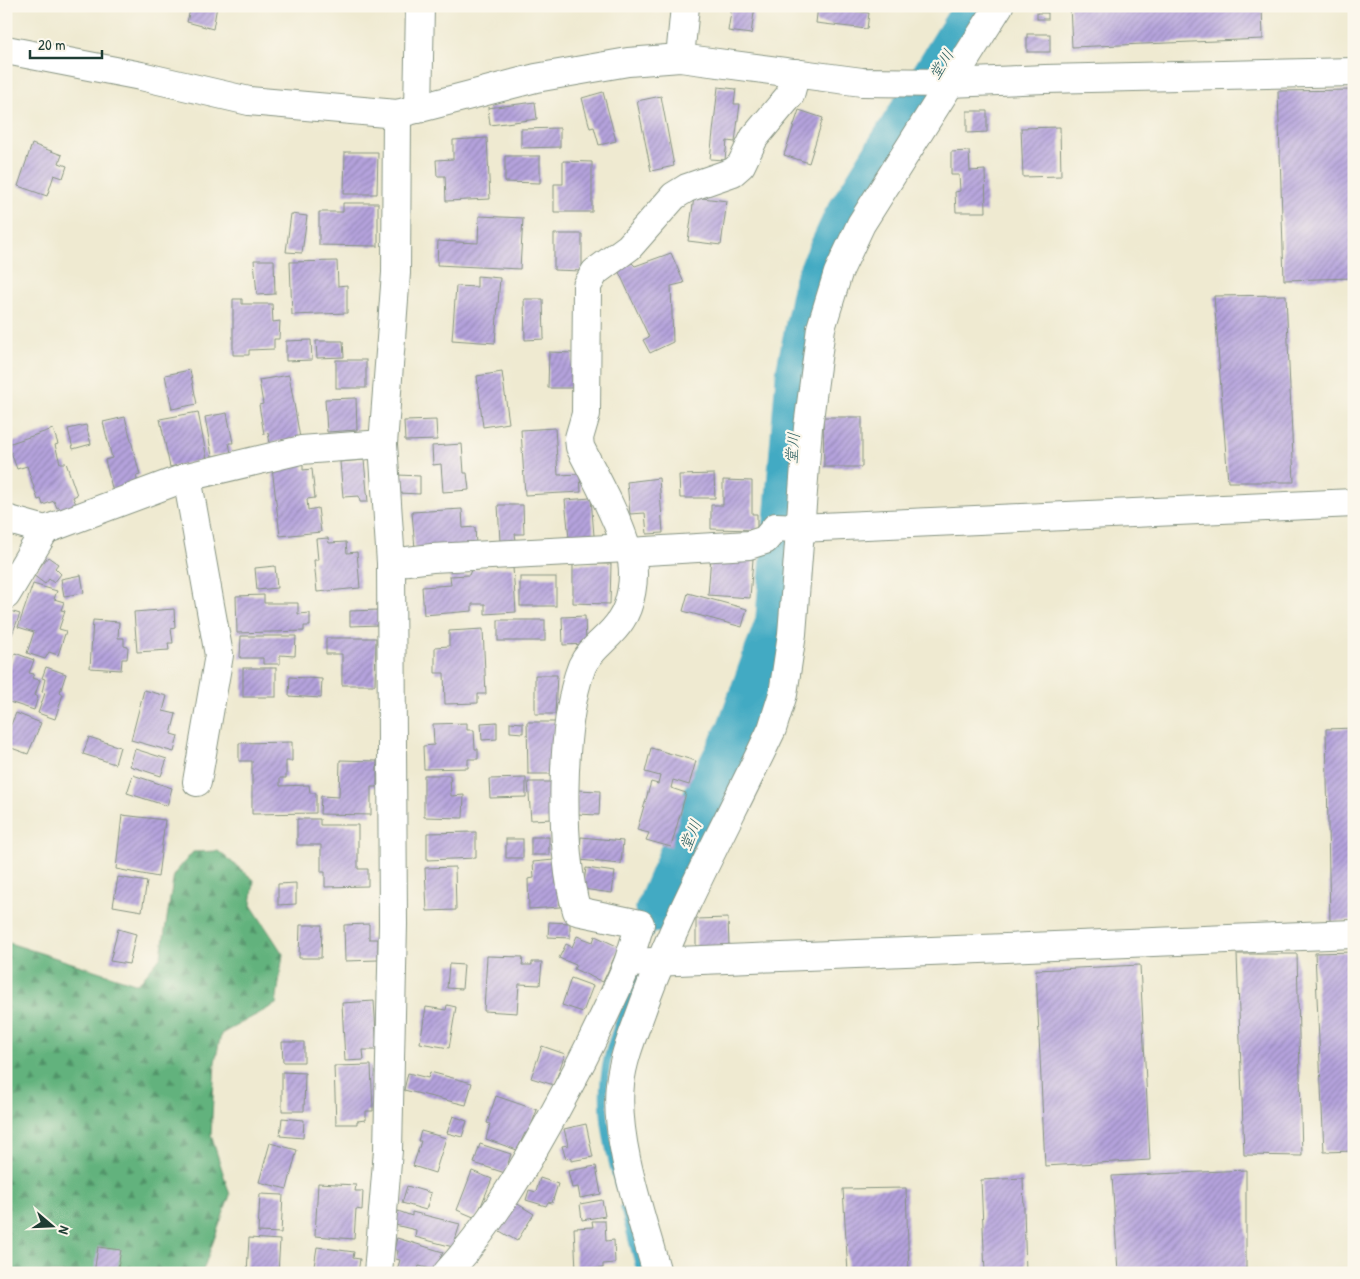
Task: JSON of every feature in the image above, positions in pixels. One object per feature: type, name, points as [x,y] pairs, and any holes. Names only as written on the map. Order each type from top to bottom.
[{"type":"street","points":[[378,1273],[388,1150],[392,943],[392,563],[383,444],[408,111],[420,6]]},
{"type":"street","points":[[680,58],[685,6]]},
{"type":"street","points":[[447,1273],[495,1212],[532,1153],[593,1043],[643,963],[772,729],[783,694],[792,634],[791,528],[808,427],[821,328],[838,273],[861,224],[999,6]]},
{"type":"street","points":[[6,50],[141,76],[249,101],[408,111],[536,78],[628,62],[680,58],[862,82],[949,83],[1354,72]]},
{"type":"street","points":[[657,1273],[631,1178],[620,1120],[620,1084],[643,963],[640,924],[577,911],[572,895],[566,850],[566,731],[576,684],[583,664],[622,620],[632,589],[632,560],[620,527],[580,447],[579,438],[586,414],[585,298],[589,279],[629,247],[674,196],[688,188],[733,172],[742,165],[754,138],[790,94],[796,73]]},
{"type":"street","points":[[6,519],[45,530],[187,478],[301,450],[383,444]]},
{"type":"street","points":[[187,478],[219,655],[197,782]]},
{"type":"street","points":[[392,563],[432,558],[749,546],[765,540],[776,527],[791,528],[1354,503]]},
{"type":"street","points":[[6,595],[45,530]]},
{"type":"street","points":[[643,963],[1354,934]]},
{"type":"green space","points":[[218,851],[254,880],[251,905],[283,954],[276,1004],[221,1034],[215,1062],[211,1135],[230,1195],[202,1273],[6,1273],[6,942],[138,984],[161,956],[174,874],[193,852]]},
{"type":"building","points":[[191,6],[217,6],[213,29],[187,22]]},
{"type":"building","points":[[732,6],[755,6],[751,34],[728,31]]},
{"type":"building","points":[[818,6],[854,6],[854,11],[869,13],[867,29],[816,23]]},
{"type":"building","points":[[1070,6],[1262,6],[1263,39],[1072,47]]},
{"type":"building","points":[[1037,13],[1048,13],[1048,19],[1037,19]]},
{"type":"building","points":[[1027,34],[1050,34],[1050,52],[1027,52]]},
{"type":"building","points":[[718,87],[736,89],[734,104],[740,104],[735,142],[727,141],[725,160],[710,159]]},
{"type":"building","points":[[1354,90],[1354,278],[1284,280],[1278,91]]},
{"type":"building","points":[[603,92],[616,141],[599,145],[594,127],[590,128],[582,98]]},
{"type":"building","points":[[661,96],[674,166],[651,171],[637,101]]},
{"type":"building","points":[[535,102],[537,119],[490,125],[488,108]]},
{"type":"building","points":[[799,110],[823,118],[809,163],[784,155]]},
{"type":"building","points":[[967,111],[987,111],[987,132],[967,133]]},
{"type":"building","points":[[1060,127],[1061,176],[1023,177],[1021,128]]},
{"type":"building","points":[[560,128],[560,147],[521,148],[521,129]]},
{"type":"building","points":[[487,138],[490,199],[446,201],[445,176],[437,176],[436,160],[453,159],[453,140]]},
{"type":"building","points":[[32,144],[62,155],[59,163],[67,166],[63,178],[54,175],[47,196],[18,186]]},
{"type":"building","points":[[969,151],[970,171],[985,170],[986,212],[956,212],[955,192],[960,191],[959,175],[951,175],[951,152]]},
{"type":"building","points":[[345,152],[378,152],[377,194],[344,194]]},
{"type":"building","points":[[505,156],[540,156],[540,183],[505,182]]},
{"type":"building","points":[[563,161],[592,162],[592,212],[554,212],[554,184],[563,184]]},
{"type":"building","points":[[694,197],[727,201],[721,245],[688,241]]},
{"type":"building","points":[[343,203],[378,203],[378,246],[319,245],[319,212],[343,212]]},
{"type":"building","points":[[291,214],[307,216],[302,253],[286,252]]},
{"type":"building","points":[[479,216],[523,218],[520,269],[437,265],[438,241],[478,243]]},
{"type":"building","points":[[554,234],[582,234],[582,271],[554,270]]},
{"type":"building","points":[[671,253],[684,283],[671,286],[673,342],[650,353],[643,340],[649,337],[618,270],[632,263],[635,266]]},
{"type":"building","points":[[254,260],[274,260],[275,294],[257,295]]},
{"type":"building","points":[[337,261],[338,286],[347,285],[347,313],[292,315],[290,262]]},
{"type":"building","points":[[477,276],[500,278],[495,343],[452,340],[456,286],[477,287]]},
{"type":"building","points":[[1286,295],[1294,482],[1228,482],[1214,296]]},
{"type":"building","points":[[233,299],[242,299],[242,304],[272,304],[273,322],[280,321],[279,339],[274,339],[274,349],[249,350],[249,355],[233,355]]},
{"type":"building","points":[[524,299],[543,299],[544,339],[525,340]]},
{"type":"building","points":[[311,340],[312,360],[286,361],[286,341]]},
{"type":"building","points":[[316,341],[343,341],[344,357],[317,358]]},
{"type":"building","points":[[549,352],[573,353],[572,388],[548,388]]},
{"type":"building","points":[[336,360],[366,360],[366,388],[336,388]]},
{"type":"building","points":[[190,370],[197,404],[172,409],[165,375]]},
{"type":"building","points":[[502,372],[509,423],[483,427],[477,376]]},
{"type":"building","points":[[289,375],[300,438],[270,443],[268,433],[264,434],[259,405],[263,404],[259,380]]},
{"type":"building","points":[[356,398],[357,430],[327,432],[325,399]]},
{"type":"building","points":[[198,412],[207,459],[170,467],[160,419]]},
{"type":"building","points":[[227,413],[233,443],[229,443],[231,453],[212,456],[205,417]]},
{"type":"building","points":[[125,417],[140,475],[136,476],[139,486],[113,492],[105,460],[112,458],[103,422]]},
{"type":"building","points":[[823,417],[862,417],[862,467],[824,467]]},
{"type":"building","points":[[436,420],[437,440],[405,441],[404,421]]},
{"type":"building","points":[[86,425],[91,444],[73,449],[68,429]]},
{"type":"building","points":[[555,428],[558,475],[580,474],[581,492],[525,495],[521,430]]},
{"type":"building","points":[[53,429],[58,444],[55,445],[60,463],[66,463],[77,495],[73,497],[78,509],[61,511],[59,507],[57,508],[54,501],[43,505],[41,499],[38,500],[27,466],[17,469],[8,444]]},
{"type":"building","points":[[462,444],[464,473],[467,473],[469,490],[443,492],[441,464],[433,465],[432,446]]},
{"type":"building","points":[[364,460],[368,502],[360,502],[359,496],[343,497],[340,462]]},
{"type":"building","points":[[303,463],[303,470],[312,469],[315,498],[307,499],[308,510],[318,508],[321,532],[280,536],[272,467]]},
{"type":"building","points":[[714,474],[715,498],[680,498],[679,475]]},
{"type":"building","points":[[398,475],[420,476],[420,494],[398,493]]},
{"type":"building","points":[[659,478],[663,533],[647,534],[645,513],[630,514],[627,482]]},
{"type":"building","points":[[723,480],[752,481],[752,514],[757,514],[757,530],[711,529],[711,505],[723,505]]},
{"type":"building","points":[[591,498],[594,536],[569,538],[565,500]]},
{"type":"building","points":[[498,505],[523,505],[524,534],[515,534],[516,540],[500,541]]},
{"type":"building","points":[[462,509],[463,528],[475,527],[476,545],[415,549],[412,512]]},
{"type":"building","points":[[328,538],[329,543],[346,542],[347,553],[357,552],[360,588],[317,592],[314,560],[318,560],[316,539]]},
{"type":"building","points":[[711,556],[753,559],[750,598],[708,595]]},
{"type":"building","points":[[48,557],[58,564],[55,568],[61,574],[54,583],[49,579],[45,584],[33,575]]},
{"type":"building","points":[[573,564],[611,564],[610,604],[573,603]]},
{"type":"building","points":[[275,566],[277,588],[257,590],[255,568]]},
{"type":"building","points":[[513,567],[516,612],[485,614],[485,604],[472,604],[472,611],[424,615],[422,587],[451,585],[450,576],[469,575],[471,570]]},
{"type":"building","points":[[81,575],[84,593],[64,596],[61,579]]},
{"type":"building","points":[[520,577],[556,577],[556,606],[520,606]]},
{"type":"building","points":[[33,584],[57,591],[54,599],[64,602],[61,610],[65,611],[59,629],[66,631],[58,655],[49,652],[45,659],[27,653],[34,632],[18,627]]},
{"type":"building","points":[[688,593],[747,609],[742,627],[683,611]]},
{"type":"building","points":[[264,595],[264,603],[298,603],[298,614],[310,613],[310,626],[304,626],[304,631],[237,633],[236,596]]},
{"type":"building","points":[[174,609],[175,628],[171,629],[173,643],[168,643],[169,650],[137,652],[134,612]]},
{"type":"building","points":[[379,610],[380,625],[350,626],[350,611]]},
{"type":"building","points":[[10,611],[20,614],[9,642],[6,641],[6,620]]},
{"type":"building","points":[[585,616],[586,644],[563,645],[562,617]]},
{"type":"building","points":[[93,620],[119,622],[118,638],[124,638],[124,646],[128,647],[127,659],[122,659],[121,670],[90,668]]},
{"type":"building","points":[[498,620],[545,620],[545,641],[498,641]]},
{"type":"building","points":[[483,629],[486,694],[478,694],[478,703],[445,704],[444,673],[435,673],[435,647],[449,646],[449,631]]},
{"type":"building","points":[[241,636],[296,636],[295,656],[280,655],[280,664],[263,664],[263,658],[240,658]]},
{"type":"building","points":[[326,638],[376,638],[375,685],[342,685],[342,654],[326,654]]},
{"type":"building","points":[[15,653],[34,660],[29,673],[34,674],[32,678],[40,680],[35,695],[38,697],[34,710],[6,701],[6,669],[9,670]]},
{"type":"building","points":[[46,667],[66,674],[60,692],[63,694],[55,719],[38,713],[45,693],[42,692],[45,679],[42,678]]},
{"type":"building","points":[[243,668],[276,668],[276,697],[243,697]]},
{"type":"building","points":[[535,675],[557,675],[555,714],[535,714]]},
{"type":"building","points":[[290,677],[322,679],[321,698],[289,696]]},
{"type":"building","points":[[144,690],[167,696],[163,711],[176,714],[171,734],[178,736],[174,752],[131,740]]},
{"type":"building","points":[[16,713],[41,723],[28,754],[6,746],[6,736]]},
{"type":"building","points":[[497,722],[497,739],[482,740],[481,723]]},
{"type":"building","points":[[510,722],[523,723],[523,733],[510,732]]},
{"type":"building","points":[[527,722],[555,722],[554,774],[528,774]]},
{"type":"building","points":[[467,723],[467,730],[474,730],[475,749],[478,749],[478,759],[468,759],[468,768],[424,769],[423,746],[434,745],[433,724]]},
{"type":"building","points":[[1354,728],[1354,920],[1330,921],[1326,729]]},
{"type":"building","points":[[89,737],[120,747],[115,764],[83,754]]},
{"type":"building","points":[[292,742],[292,761],[286,761],[286,778],[280,778],[280,786],[309,785],[310,793],[316,793],[316,813],[252,814],[252,761],[239,761],[239,743]]},
{"type":"building","points":[[651,748],[696,761],[689,785],[673,780],[671,788],[686,793],[671,847],[646,840],[649,833],[637,830],[651,782],[658,784],[660,776],[645,772]]},
{"type":"building","points":[[135,749],[167,759],[161,776],[130,766]]},
{"type":"building","points":[[340,760],[377,761],[377,787],[371,787],[371,815],[320,814],[321,796],[339,797]]},
{"type":"building","points":[[133,775],[172,788],[167,806],[127,793]]},
{"type":"building","points":[[424,775],[450,775],[451,796],[464,795],[463,818],[424,817]]},
{"type":"building","points":[[526,778],[526,797],[490,798],[489,779]]},
{"type":"building","points":[[528,782],[554,782],[553,819],[531,820]]},
{"type":"building","points":[[577,790],[600,791],[599,815],[576,814]]},
{"type":"building","points":[[122,815],[165,820],[158,877],[116,869]]},
{"type":"building","points":[[297,819],[320,819],[320,825],[358,825],[358,869],[368,869],[368,886],[325,887],[325,872],[321,872],[321,845],[297,845]]},
{"type":"building","points":[[476,832],[476,858],[427,860],[427,833]]},
{"type":"building","points":[[531,837],[549,837],[549,855],[531,855]]},
{"type":"building","points":[[581,837],[623,841],[621,864],[579,860]]},
{"type":"building","points":[[506,839],[523,839],[523,858],[506,858]]},
{"type":"building","points":[[554,860],[556,884],[559,884],[560,907],[529,909],[528,879],[534,878],[533,862]]},
{"type":"building","points":[[455,867],[456,910],[427,911],[425,868]]},
{"type":"building","points":[[586,868],[615,872],[612,893],[583,889]]},
{"type":"building","points":[[118,877],[147,882],[142,911],[113,906]]},
{"type":"building","points":[[296,883],[296,904],[278,905],[278,884]]},
{"type":"building","points":[[728,918],[729,946],[696,947],[696,919]]},
{"type":"building","points":[[549,922],[570,923],[570,938],[548,937]]},
{"type":"building","points":[[369,924],[369,939],[378,939],[378,960],[345,961],[344,925]]},
{"type":"building","points":[[300,925],[322,925],[321,958],[299,958]]},
{"type":"building","points":[[118,929],[136,934],[129,964],[110,961]]},
{"type":"building","points":[[577,936],[593,942],[595,936],[619,947],[603,982],[574,969],[576,965],[559,958],[566,944],[572,947]]},
{"type":"building","points":[[1354,952],[1354,1151],[1324,1152],[1315,953]]},
{"type":"building","points":[[1237,954],[1297,954],[1302,1156],[1244,1155]]},
{"type":"building","points":[[487,956],[523,957],[522,965],[542,962],[540,985],[519,984],[517,1013],[484,1011]]},
{"type":"building","points":[[449,964],[464,965],[462,989],[447,988]]},
{"type":"building","points":[[1140,965],[1150,1160],[1045,1166],[1036,970]]},
{"type":"building","points":[[571,978],[593,986],[583,1012],[562,1005]]},
{"type":"building","points":[[374,1001],[377,1050],[363,1050],[364,1060],[345,1061],[342,1003]]},
{"type":"building","points":[[447,1005],[456,1007],[449,1048],[420,1043],[426,1007],[446,1010]]},
{"type":"building","points":[[282,1042],[304,1042],[304,1062],[283,1062]]},
{"type":"building","points":[[542,1046],[565,1054],[554,1085],[531,1078]]},
{"type":"building","points":[[371,1065],[373,1111],[366,1111],[366,1120],[357,1121],[357,1124],[336,1124],[334,1066]]},
{"type":"building","points":[[282,1072],[305,1073],[304,1111],[282,1111]]},
{"type":"building","points":[[430,1072],[472,1083],[466,1105],[404,1090],[408,1073],[428,1078]]},
{"type":"building","points":[[496,1096],[537,1110],[528,1134],[525,1133],[517,1150],[486,1139],[490,1124],[487,1123]]},
{"type":"building","points":[[453,1116],[467,1121],[462,1137],[447,1133]]},
{"type":"building","points":[[282,1118],[304,1120],[303,1138],[280,1136]]},
{"type":"building","points":[[586,1124],[593,1157],[571,1161],[571,1158],[566,1159],[562,1146],[568,1145],[564,1129]]},
{"type":"building","points":[[421,1131],[446,1138],[435,1173],[413,1166],[421,1141],[418,1141]]},
{"type":"building","points":[[270,1143],[297,1150],[287,1189],[259,1182]]},
{"type":"building","points":[[480,1144],[511,1154],[505,1173],[474,1163]]},
{"type":"building","points":[[596,1166],[601,1194],[580,1198],[578,1187],[572,1188],[568,1171]]},
{"type":"building","points":[[1246,1170],[1246,1273],[1118,1273],[1112,1176]]},
{"type":"building","points":[[472,1171],[492,1179],[476,1218],[457,1210]]},
{"type":"building","points":[[540,1178],[558,1184],[552,1203],[548,1202],[546,1206],[526,1200],[529,1190],[536,1192]]},
{"type":"building","points":[[1023,1178],[1026,1273],[985,1273],[981,1180]]},
{"type":"building","points":[[318,1183],[356,1185],[355,1191],[363,1191],[362,1210],[356,1209],[354,1239],[315,1236]]},
{"type":"building","points":[[407,1186],[431,1193],[426,1210],[402,1203]]},
{"type":"building","points":[[906,1188],[909,1273],[848,1273],[843,1189]]},
{"type":"building","points":[[260,1194],[283,1195],[281,1233],[258,1232]]},
{"type":"building","points":[[602,1200],[605,1216],[582,1220],[580,1204]]},
{"type":"building","points":[[516,1203],[534,1214],[517,1241],[498,1230]]},
{"type":"building","points":[[398,1211],[412,1216],[412,1212],[460,1224],[453,1247],[415,1237],[416,1230],[395,1225]]},
{"type":"building","points":[[592,1221],[605,1221],[606,1241],[614,1240],[615,1263],[603,1264],[603,1268],[576,1270],[574,1228],[593,1227]]},
{"type":"building","points":[[249,1238],[280,1240],[278,1273],[247,1273]]},
{"type":"building","points":[[397,1238],[443,1252],[435,1270],[419,1266],[417,1273],[396,1273],[400,1260],[396,1259],[398,1251],[394,1249]]},
{"type":"building","points":[[98,1247],[121,1250],[117,1273],[94,1273]]},
{"type":"building","points":[[317,1247],[354,1252],[353,1258],[360,1259],[358,1273],[313,1273]]},
{"type":"waterway","name":"堂川","points":[[657,911],[707,792],[738,731],[777,623],[798,371],[816,282],[845,219],[977,6]]},
{"type":"waterway","points":[[650,933],[657,911]]},
{"type":"waterway","points":[[619,1187],[605,1122],[605,1073],[614,1037],[636,977]]},
{"type":"waterway","points":[[624,1208],[641,1273]]}]
